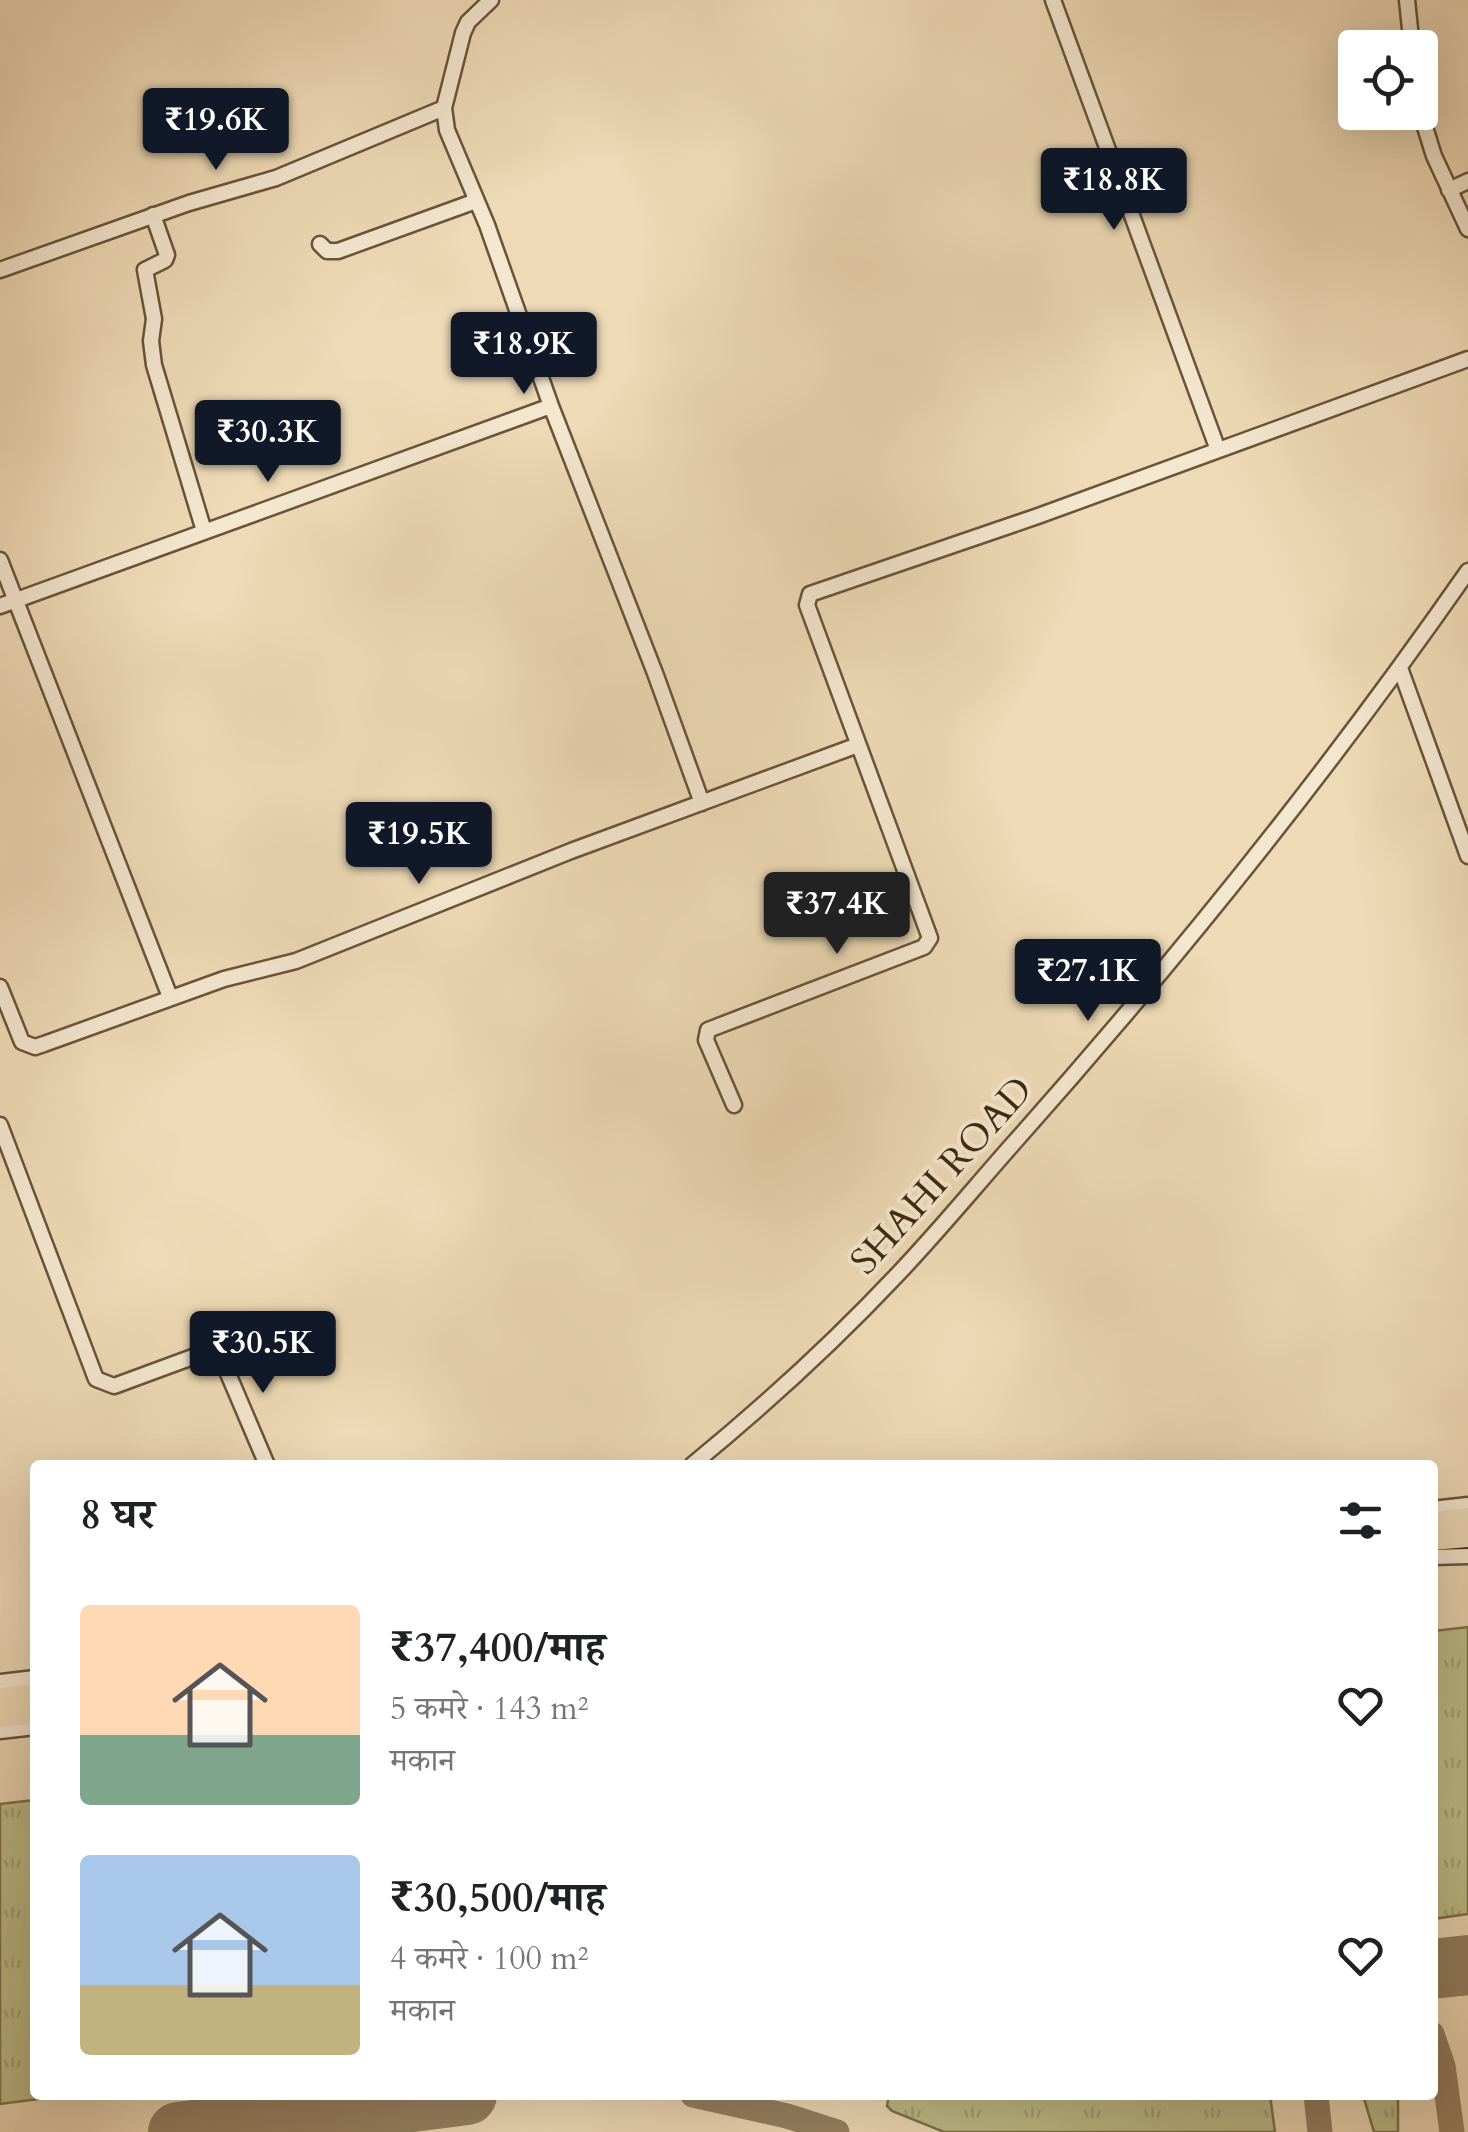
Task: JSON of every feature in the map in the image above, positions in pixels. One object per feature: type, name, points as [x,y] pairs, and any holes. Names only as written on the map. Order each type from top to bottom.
[{"type":"highway","points":[[1438,1521],[1468,1518]]},
{"type":"highway","points":[[1438,1540],[1468,1537]]},
{"type":"highway","points":[[0,1698],[30,1695]]},
{"type":"highway","points":[[0,1717],[30,1714]]},
{"type":"street","points":[[491,0],[465,26],[444,108],[447,130],[702,803]]},
{"type":"street","points":[[1053,0],[1218,450]]},
{"type":"street","points":[[1407,0],[1410,30]]},
{"type":"street","points":[[0,270],[276,178],[444,108]]},
{"type":"street","points":[[1427,130],[1468,229]]},
{"type":"street","points":[[1449,190],[1468,181]]},
{"type":"street","points":[[320,244],[327,251],[338,251],[476,201]]},
{"type":"street","points":[[153,216],[168,255],[144,273],[154,318],[151,353],[204,531]]},
{"type":"street","points":[[734,1106],[706,1040],[708,1030],[924,948],[929,942],[929,933],[807,605],[810,594],[1468,359]]},
{"type":"street","points":[[7,603],[551,406]]},
{"type":"street","points":[[0,560],[7,603],[170,997]]},
{"type":"street","name":"SHAHI ROAD","points":[[698,1460],[786,1384],[901,1271],[1086,1062],[1227,894],[1400,668],[1468,571]]},
{"type":"street","points":[[1400,668],[1468,856]]},
{"type":"street","points":[[0,987],[19,1037],[27,1046],[34,1047],[224,979],[282,966],[858,745]]},
{"type":"street","points":[[0,1125],[96,1379],[114,1386],[218,1350],[266,1460]]},
{"type":"street","points":[[1438,1508],[1468,1505]]},
{"type":"street","points":[[1438,1558],[1468,1556]]},
{"type":"street","points":[[0,1682],[30,1679]]},
{"type":"street","points":[[0,1730],[30,1727]]},
{"type":"green space","points":[[1468,1627],[1468,1914],[1438,1918],[1438,1630]]},
{"type":"green space","points":[[30,1801],[31,2100],[0,2104],[0,1804]]},
{"type":"green space","points":[[888,2100],[1271,2100],[1275,2132],[944,2132],[887,2106]]},
{"type":"green space","points":[[1364,2100],[1398,2100],[1398,2132],[1374,2132]]},
{"type":"taxiway","points":[[1438,2051],[1452,2132]]},
{"type":"taxiway","points":[[715,2100],[837,2132]]},
{"type":"taxiway","points":[[1317,2100],[1320,2132]]},
{"type":"taxiway","points":[[203,2132],[289,2132]]},
{"type":"runway","points":[[1438,1968],[1468,1965]]},
{"type":"runway","points":[[178,2132],[428,2100]]}]
